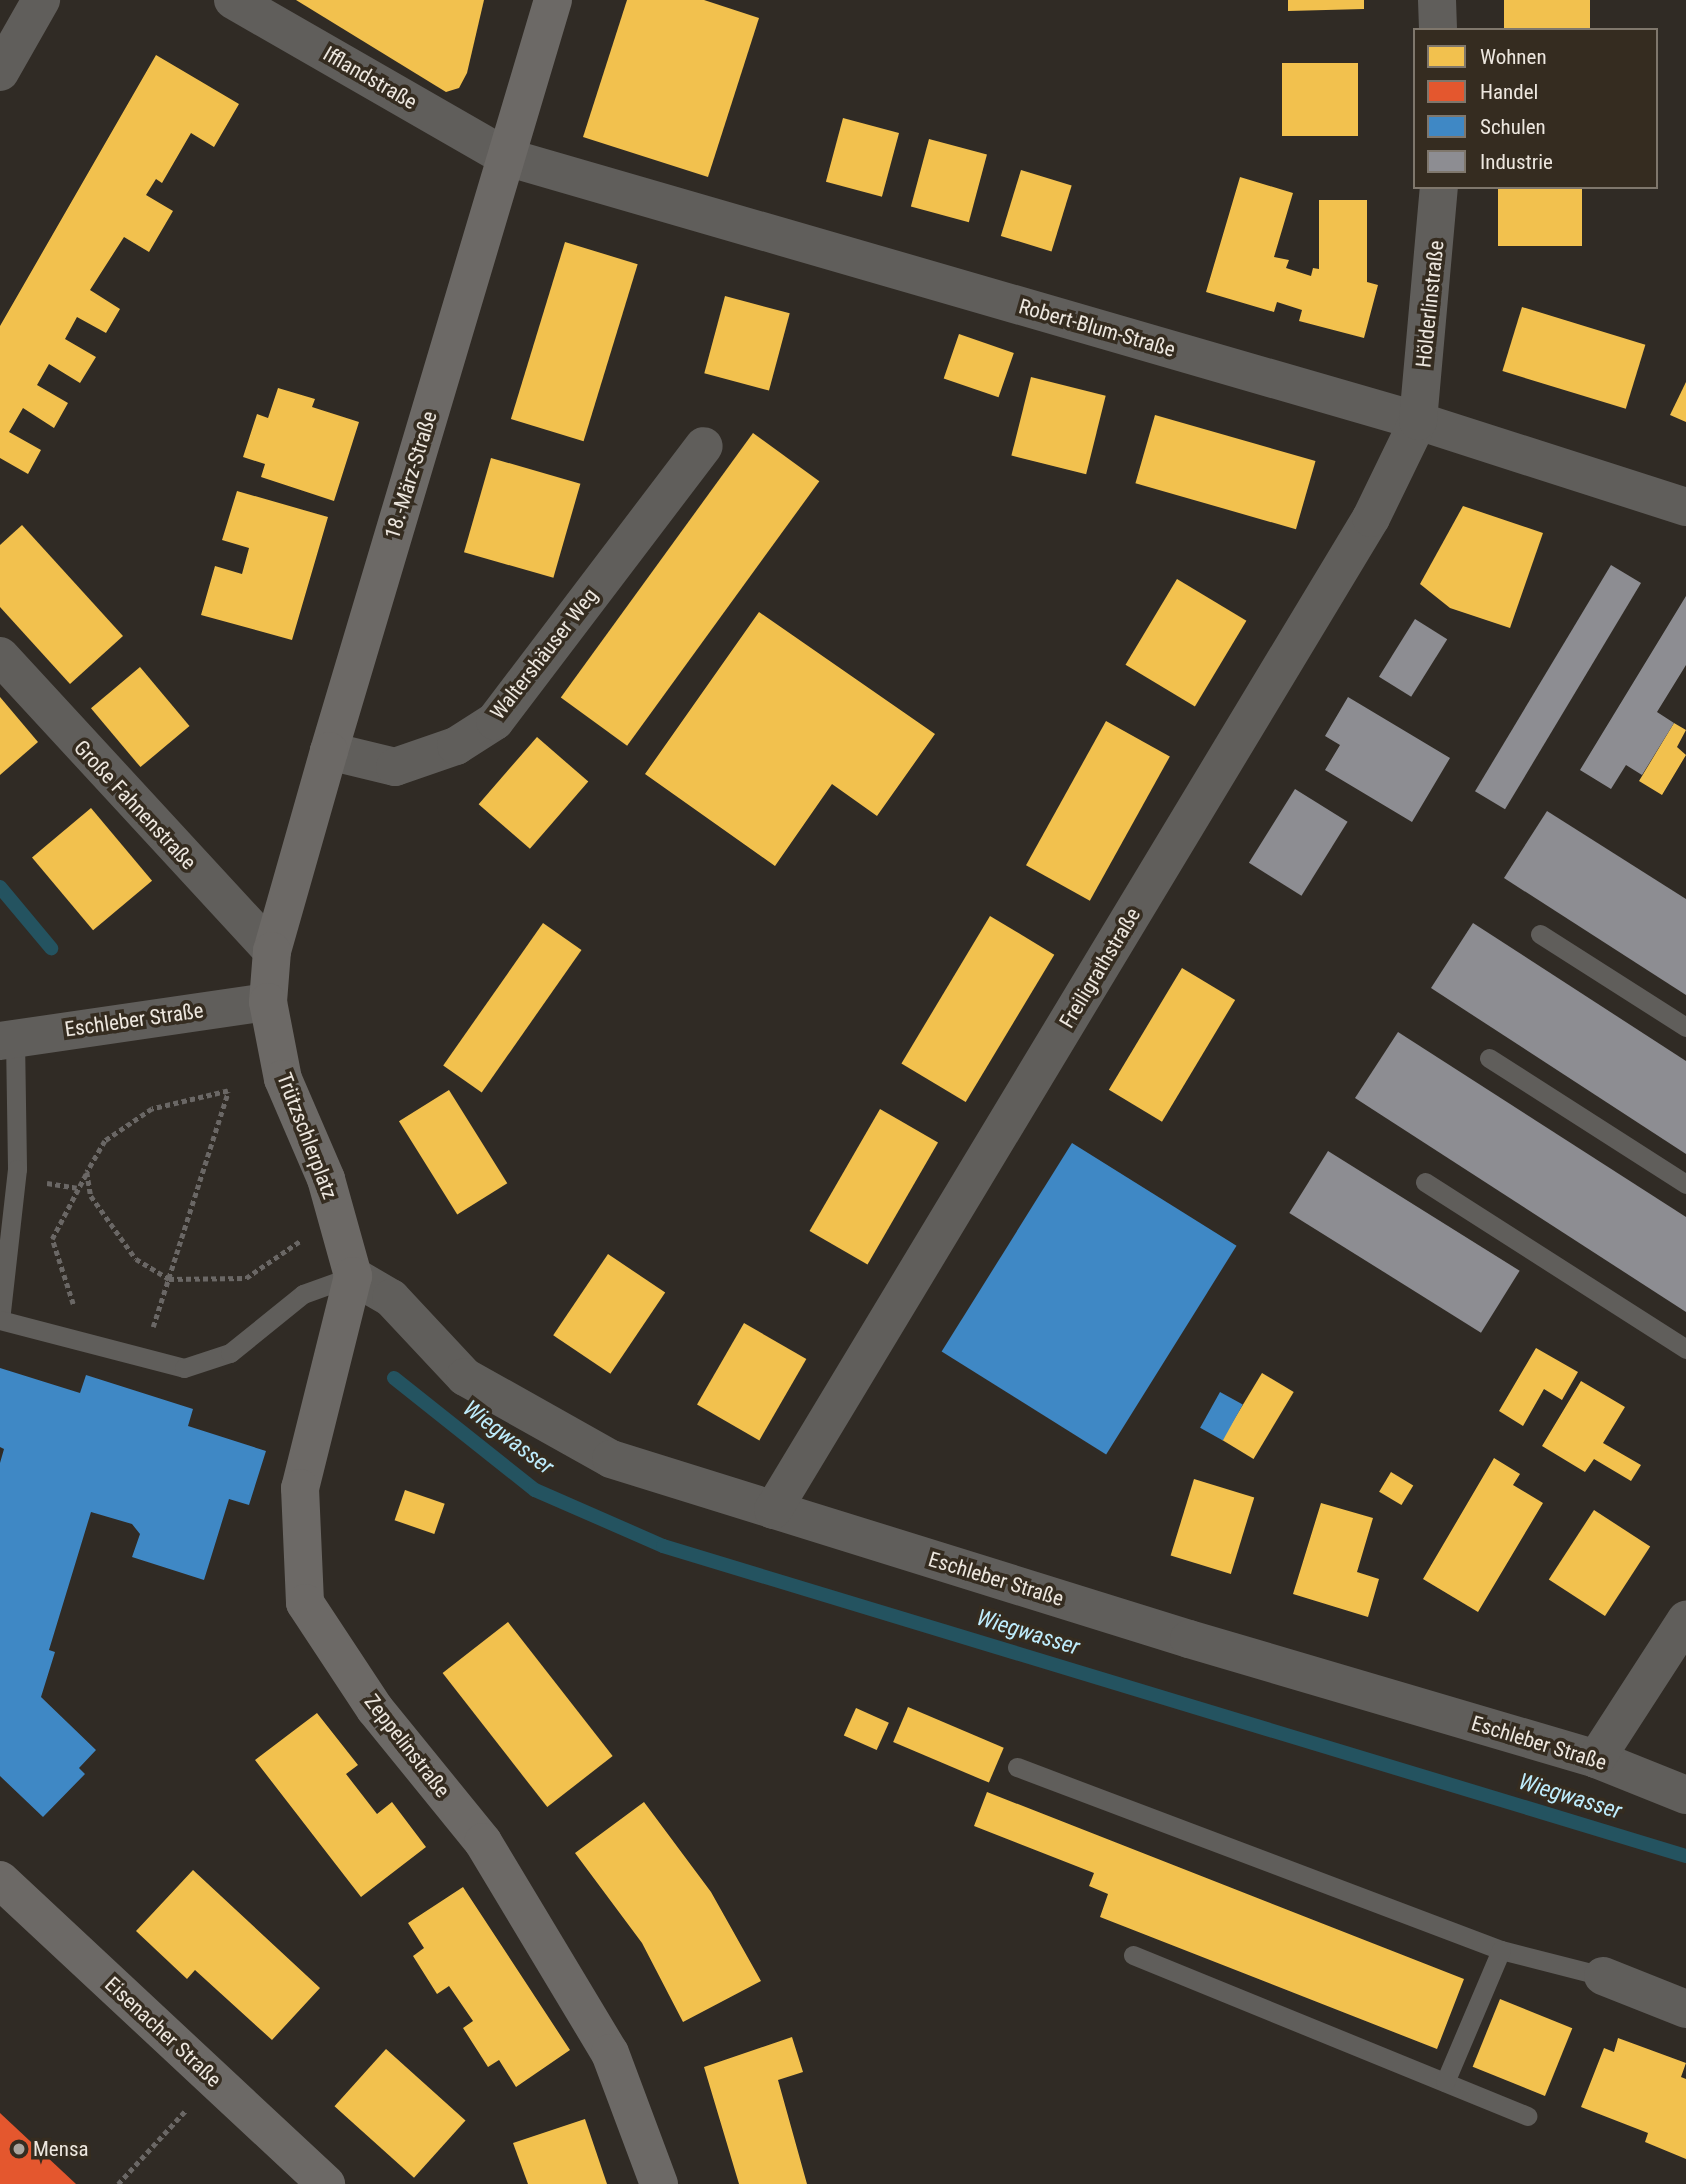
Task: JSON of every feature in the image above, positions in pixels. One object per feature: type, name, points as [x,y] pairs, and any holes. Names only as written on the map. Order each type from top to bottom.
[{"type":"street","points":[[0,72],[41,0]]},
{"type":"street","name":"Ifflandstraße","points":[[233,0],[506,157]]},
{"type":"street","name":"18.-März-Straße","points":[[272,951],[328,751],[553,0]]},
{"type":"street","points":[[1437,0],[1438,28]]},
{"type":"street","name":"Robert-Blum-Straße","points":[[506,157],[1418,421],[1686,507]]},
{"type":"street","name":"Hölderlinstraße","points":[[1418,421],[1439,189]]},
{"type":"street","name":"Freiligrathstraße","points":[[773,1510],[1371,518],[1418,421]]},
{"type":"street","name":"Waltershäuser Weg","points":[[328,751],[395,767],[456,746],[495,721],[704,446]]},
{"type":"street","name":"Große Fahnenstraße","points":[[0,656],[272,951]]},
{"type":"street","name":"Trützschlerplatz","points":[[272,951],[268,1002],[282,1079],[326,1179],[353,1276]]},
{"type":"street","name":"Eschleber Straße","points":[[8,1040],[268,1002]]},
{"type":"street","name":"Eschleber Straße","points":[[353,1276],[391,1298],[465,1377],[611,1459],[1596,1759],[1686,1795]]},
{"type":"street","name":"Zeppelinstraße","points":[[353,1276],[300,1488],[305,1603],[375,1709],[483,1842],[610,2053],[659,2184]]},
{"type":"street","points":[[1596,1759],[1686,1620]]},
{"type":"street","name":"Eisenacher Straße","points":[[0,1880],[326,2184]]},
{"type":"street","points":[[1603,1976],[1686,2009]]},
{"type":"lane","points":[[1540,934],[1686,1027]]},
{"type":"lane","points":[[8,1040],[18,1169],[0,1320],[184,1368],[230,1353],[303,1294],[353,1276]]},
{"type":"lane","points":[[1489,1058],[1686,1184]]},
{"type":"lane","points":[[1425,1182],[1686,1349]]},
{"type":"lane","points":[[1017,1767],[1501,1950],[1603,1976]]},
{"type":"lane","points":[[1445,2082],[1501,1950]]},
{"type":"lane","points":[[1133,1955],[1527,2116]]},
{"type":"path","points":[[104,1348],[66,1294],[52,1240],[105,1141],[152,1109],[228,1091],[144,1358]]},
{"type":"path","points":[[87,1172],[92,1196],[136,1259],[169,1279],[246,1278],[302,1239]]},
{"type":"path","points":[[118,2184],[214,2080]]},
{"type":"building: Wohnen","points":[[296,0],[484,0],[467,73],[459,88],[446,92]]},
{"type":"building: Wohnen","points":[[627,0],[704,0],[759,18],[708,177],[583,137]]},
{"type":"building: Wohnen","points":[[1288,0],[1364,0],[1364,9],[1288,11]]},
{"type":"building: Wohnen","points":[[1504,0],[1590,0],[1590,28],[1504,28]]},
{"type":"building: Wohnen","points":[[156,55],[239,104],[214,147],[191,133],[162,183],[156,179],[146,195],[173,211],[149,252],[124,237],[90,290],[120,309],[106,333],[77,317],[65,339],[96,357],[80,383],[49,364],[37,385],[68,403],[54,428],[23,408],[9,432],[41,450],[28,474],[0,458],[0,326]]},
{"type":"building: Wohnen","points":[[1282,63],[1358,63],[1358,136],[1282,136]]},
{"type":"building: Wohnen","points":[[843,118],[899,133],[882,197],[826,182]]},
{"type":"building: Wohnen","points":[[929,139],[987,155],[969,222],[911,207]]},
{"type":"building: Wohnen","points":[[1021,170],[1072,185],[1052,251],[1001,236]]},
{"type":"building: Wohnen","points":[[1240,177],[1293,193],[1274,257],[1289,260],[1286,268],[1311,276],[1313,268],[1319,269],[1319,200],[1367,200],[1367,282],[1378,285],[1364,338],[1299,321],[1302,310],[1277,302],[1274,312],[1206,292]]},
{"type":"building: Wohnen","points":[[1498,189],[1582,189],[1582,246],[1498,246]]},
{"type":"building: Wohnen","points":[[565,242],[638,264],[584,441],[511,419]]},
{"type":"building: Wohnen","points":[[725,296],[790,313],[769,391],[704,373]]},
{"type":"building: Wohnen","points":[[1522,307],[1645,345],[1626,409],[1502,371]]},
{"type":"building: Wohnen","points":[[959,334],[1014,353],[999,397],[944,378]]},
{"type":"building: Wohnen","points":[[1031,377],[1106,396],[1086,474],[1011,456]]},
{"type":"building: Wohnen","points":[[1686,382],[1686,422],[1670,415]]},
{"type":"building: Wohnen","points":[[278,388],[315,399],[312,407],[359,422],[334,501],[261,477],[265,464],[243,457],[257,414],[268,418]]},
{"type":"building: Wohnen","points":[[1155,415],[1316,461],[1296,529],[1135,483]]},
{"type":"building: Wohnen","points":[[753,433],[819,481],[627,746],[561,698]]},
{"type":"building: Wohnen","points":[[491,458],[580,484],[553,578],[464,552]]},
{"type":"building: Wohnen","points":[[237,491],[328,517],[292,640],[201,615],[215,566],[242,574],[249,548],[222,540]]},
{"type":"building: Wohnen","points":[[1463,506],[1543,533],[1510,628],[1450,608],[1420,584]]},
{"type":"building: Wohnen","points":[[22,525],[123,636],[70,684],[0,607],[0,545]]},
{"type":"building: Wohnen","points":[[1177,579],[1246,621],[1195,706],[1125,665]]},
{"type":"building: Wohnen","points":[[759,612],[935,734],[877,816],[832,784],[775,866],[645,774]]},
{"type":"building: Wohnen","points":[[140,667],[189,726],[140,767],[91,708]]},
{"type":"building: Wohnen","points":[[0,697],[38,742],[0,775]]},
{"type":"building: Wohnen","points":[[1106,721],[1170,756],[1090,901],[1026,865]]},
{"type":"building: Wohnen","points":[[1674,723],[1686,730],[1677,747],[1686,755],[1662,795],[1639,781]]},
{"type":"building: Wohnen","points":[[537,737],[588,782],[530,849],[479,804]]},
{"type":"building: Wohnen","points":[[91,808],[152,881],[93,930],[32,857]]},
{"type":"building: Wohnen","points":[[990,916],[1054,955],[966,1102],[901,1063]]},
{"type":"building: Wohnen","points":[[543,923],[582,950],[482,1092],[443,1066]]},
{"type":"building: Wohnen","points":[[1182,968],[1235,1000],[1162,1122],[1109,1090]]},
{"type":"building: Wohnen","points":[[449,1090],[507,1183],[457,1215],[399,1121]]},
{"type":"building: Wohnen","points":[[880,1109],[938,1142],[868,1265],[810,1231]]},
{"type":"building: Wohnen","points":[[608,1254],[665,1293],[610,1374],[553,1335]]},
{"type":"building: Wohnen","points":[[744,1323],[806,1359],[759,1440],[697,1404]]},
{"type":"building: Wohnen","points":[[1536,1348],[1578,1372],[1562,1400],[1544,1389],[1523,1426],[1499,1411]]},
{"type":"building: Wohnen","points":[[1262,1373],[1294,1392],[1254,1459],[1222,1440]]},
{"type":"building: Wohnen","points":[[1581,1381],[1625,1407],[1603,1443],[1641,1465],[1631,1481],[1594,1459],[1585,1472],[1542,1446]]},
{"type":"building: Wohnen","points":[[1494,1458],[1520,1474],[1513,1485],[1543,1503],[1478,1612],[1423,1579]]},
{"type":"building: Wohnen","points":[[1391,1472],[1413,1485],[1401,1505],[1379,1492]]},
{"type":"building: Wohnen","points":[[1194,1479],[1254,1497],[1231,1574],[1171,1556]]},
{"type":"building: Wohnen","points":[[405,1490],[445,1504],[434,1534],[395,1520]]},
{"type":"building: Wohnen","points":[[1321,1503],[1373,1518],[1357,1572],[1379,1579],[1368,1617],[1293,1594]]},
{"type":"building: Wohnen","points":[[1594,1510],[1650,1546],[1605,1616],[1549,1580]]},
{"type":"building: Wohnen","points":[[508,1622],[613,1756],[547,1807],[443,1673]]},
{"type":"building: Wohnen","points":[[908,1707],[1004,1748],[989,1783],[893,1742]]},
{"type":"building: Wohnen","points":[[856,1708],[889,1723],[877,1750],[844,1735]]},
{"type":"building: Wohnen","points":[[317,1713],[358,1765],[346,1774],[377,1814],[392,1802],[426,1847],[361,1897],[255,1760]]},
{"type":"building: Wohnen","points":[[987,1792],[1464,1979],[1437,2049],[1100,1917],[1108,1894],[1089,1886],[1094,1873],[974,1826]]},
{"type":"building: Wohnen","points":[[644,1802],[711,1892],[761,1981],[683,2022],[642,1943],[575,1853]]},
{"type":"building: Wohnen","points":[[193,1870],[320,1988],[272,2040],[195,1970],[187,1979],[136,1931]]},
{"type":"building: Wohnen","points":[[463,1887],[570,2050],[516,2087],[499,2060],[488,2067],[463,2028],[473,2021],[449,1986],[437,1994],[413,1956],[424,1948],[408,1923]]},
{"type":"building: Wohnen","points":[[1500,1999],[1572,2028],[1545,2096],[1473,2067]]},
{"type":"building: Wohnen","points":[[792,2037],[803,2072],[778,2080],[807,2184],[739,2184],[704,2067]]},
{"type":"building: Wohnen","points":[[1618,2038],[1686,2063],[1681,2077],[1686,2079],[1686,2159],[1645,2142],[1648,2133],[1581,2107],[1604,2048],[1614,2052]]},
{"type":"building: Wohnen","points":[[386,2049],[466,2121],[414,2178],[334,2106]]},
{"type":"building: Wohnen","points":[[585,2119],[607,2184],[528,2184],[513,2143]]},
{"type":"building: Handel","name":"Mensa","points":[[0,2113],[76,2184],[0,2184]]},
{"type":"building: Schulen","points":[[1072,1143],[1237,1246],[1106,1454],[942,1352]]},
{"type":"building: Schulen","points":[[0,1368],[80,1393],[86,1375],[193,1409],[188,1426],[266,1451],[249,1505],[229,1499],[204,1580],[132,1557],[140,1534],[132,1524],[91,1512],[49,1650],[55,1652],[41,1697],[96,1750],[79,1768],[85,1774],[43,1817],[0,1776],[0,1463],[4,1449],[0,1447]]},
{"type":"building: Schulen","points":[[1220,1392],[1243,1405],[1223,1440],[1200,1428]]},
{"type":"building: Industrie","points":[[1611,565],[1641,583],[1505,809],[1475,791]]},
{"type":"building: Industrie","points":[[1686,596],[1686,665],[1657,712],[1674,723],[1642,775],[1626,765],[1611,789],[1580,770]]},
{"type":"building: Industrie","points":[[1415,619],[1447,639],[1411,697],[1379,677]]},
{"type":"building: Industrie","points":[[1348,697],[1450,758],[1412,822],[1325,770],[1340,745],[1325,736]]},
{"type":"building: Industrie","points":[[1295,789],[1348,822],[1301,896],[1249,863]]},
{"type":"building: Industrie","points":[[1547,811],[1686,899],[1686,995],[1504,878]]},
{"type":"building: Industrie","points":[[1473,923],[1686,1061],[1686,1154],[1431,988]]},
{"type":"building: Industrie","points":[[1398,1032],[1686,1217],[1686,1312],[1355,1098]]},
{"type":"building: Industrie","points":[[1328,1151],[1520,1271],[1481,1333],[1289,1213]]},
{"type":"waterway","name":"Wiegwasser","points":[[0,887],[51,948]]},
{"type":"waterway","name":"Wiegwasser","points":[[394,1378],[535,1490],[663,1546],[1686,1856]]},
{"type":"place","name":"Mensa","points":[[19,2149]]}]
